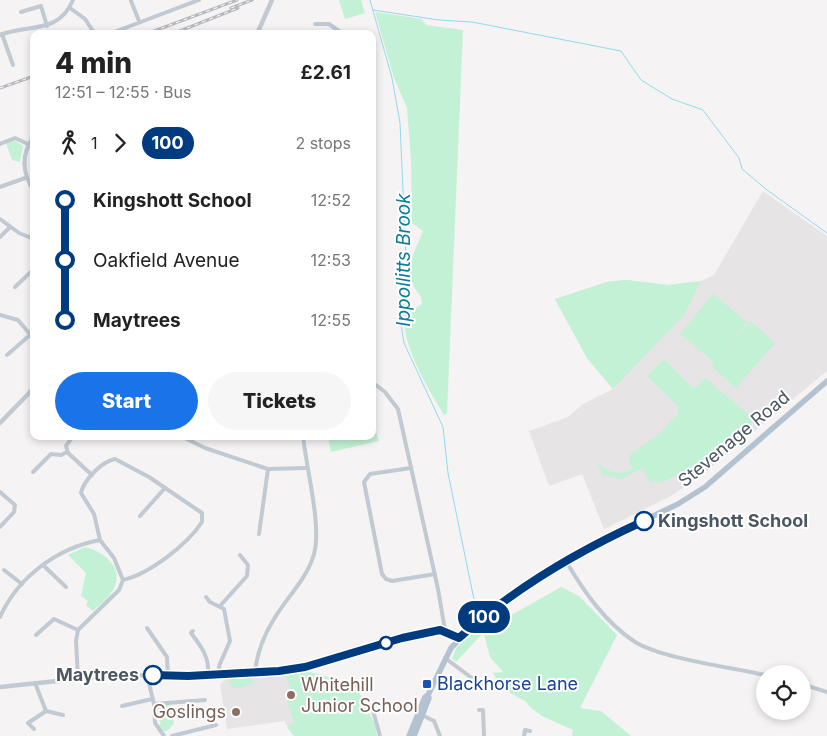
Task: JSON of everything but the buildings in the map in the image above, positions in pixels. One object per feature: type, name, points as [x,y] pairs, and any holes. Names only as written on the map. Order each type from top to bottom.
[{"type":"main road","name":"Stevenage Road","points":[[409,736],[429,698],[428,695],[445,658],[459,638],[511,597],[593,545],[678,504],[705,487],[827,381]]},
{"type":"main road","name":"Stevenage Road","points":[[414,736],[421,714]]},
{"type":"street","points":[[14,65],[1,34],[47,26],[64,16],[73,0]]},
{"type":"street","points":[[118,30],[189,2],[199,0]]},
{"type":"street","points":[[259,30],[272,0]]},
{"type":"street","points":[[131,1],[139,21]]},
{"type":"street","points":[[21,12],[41,6],[47,26]]},
{"type":"street","points":[[70,8],[85,19],[92,30]]},
{"type":"street","points":[[315,24],[329,24],[337,30]]},
{"type":"street","points":[[0,144],[14,138],[28,144]]},
{"type":"street","points":[[30,141],[24,159],[25,178],[30,185]]},
{"type":"street","points":[[0,187],[25,178]]},
{"type":"street","points":[[0,219],[10,227],[30,237]]},
{"type":"street","points":[[0,237],[10,227]]},
{"type":"street","points":[[15,287],[30,273]]},
{"type":"street","points":[[0,315],[18,320],[30,335],[7,355]]},
{"type":"street","points":[[376,385],[385,392],[398,409],[435,574],[445,630]]},
{"type":"street","points":[[0,423],[30,392]]},
{"type":"street","points":[[70,440],[66,446],[67,452],[92,475]]},
{"type":"street","points":[[189,440],[205,448],[268,469],[288,470],[306,468]]},
{"type":"street","points":[[255,672],[256,659],[274,618],[300,584],[314,553],[315,512],[306,468],[303,440]]},
{"type":"street","points":[[33,472],[51,454],[61,455],[67,452]]},
{"type":"street","points":[[78,678],[76,640],[78,630],[119,590],[122,580],[114,558],[100,540],[94,514],[81,493],[83,486],[92,475],[111,460],[121,460],[196,507],[202,513],[202,522],[190,537],[137,576],[122,580]]},
{"type":"street","points":[[35,461],[40,464]]},
{"type":"street","points":[[411,468],[370,474],[364,482],[382,574],[390,581],[435,574]]},
{"type":"street","points":[[259,534],[268,469]]},
{"type":"street","points":[[140,516],[165,488]]},
{"type":"street","points":[[0,492],[15,505],[14,512],[0,527]]},
{"type":"street","points":[[0,617],[22,584],[43,565],[59,554],[100,540]]},
{"type":"street","points":[[220,606],[247,576],[248,565],[240,555]]},
{"type":"street","points":[[566,562],[584,592],[610,621],[636,642],[665,654],[756,672]]},
{"type":"street","points":[[43,565],[66,587]]},
{"type":"street","points":[[4,570],[22,584]]},
{"type":"street","points":[[206,597],[210,602],[220,606],[226,615],[231,635],[219,666],[220,674]]},
{"type":"street","points":[[36,635],[54,619],[78,630]]},
{"type":"street","points":[[147,628],[167,657],[169,662],[168,676]]},
{"type":"street","points":[[0,687],[78,678],[220,674],[305,667],[402,638],[445,630],[459,638]]},
{"type":"street","points":[[191,633],[209,663],[208,674]]},
{"type":"street","points":[[445,658],[480,684]]},
{"type":"street","points":[[147,675],[154,704],[155,722],[164,736]]},
{"type":"street","points":[[35,682],[46,711]]},
{"type":"street","points":[[811,687],[827,692]]},
{"type":"street","points":[[122,706],[136,705],[152,699]]},
{"type":"street","points":[[154,704],[205,700]]},
{"type":"street","points":[[372,707],[380,736]]},
{"type":"street","points":[[483,709],[484,736]]},
{"type":"street","points":[[34,729],[28,722],[46,711],[63,715]]},
{"type":"street","points":[[421,714],[434,721],[440,736]]},
{"type":"street","points":[[172,736],[216,725]]},
{"type":"street","points":[[524,736],[525,730]]},
{"type":"shaded area","name":"Kingshott School","points":[[763,191],[827,236],[827,371],[699,477],[671,496],[604,529],[582,474],[549,486],[529,431],[568,417],[583,404],[613,389],[587,358],[555,299],[607,282],[627,280],[668,285],[701,281],[714,275]]},
{"type":"shaded area","name":"Whitehill Junior School","points":[[309,672],[355,684],[374,723],[377,736],[294,736],[284,721],[227,729],[220,684],[225,679],[286,676]]},
{"type":"green space","points":[[339,0],[361,0],[365,13],[345,19]]},
{"type":"green space","points":[[375,12],[422,19],[426,25],[463,30],[447,414],[444,415],[415,362],[403,319],[403,304],[416,308],[422,304],[421,298],[411,279],[410,272],[414,251],[423,231],[412,223],[411,159],[407,108],[394,78]]},
{"type":"green space","points":[[14,140],[23,146],[20,162],[12,160],[6,143]]},
{"type":"green space","points":[[626,280],[668,285],[701,281],[684,315],[613,389],[587,358],[555,299],[607,282]]},
{"type":"green space","points":[[713,294],[747,322],[724,349],[750,321],[775,343],[736,388],[711,366],[714,362],[680,334]]},
{"type":"green space","points":[[664,359],[694,389],[705,378],[754,419],[750,427],[697,468],[658,483],[655,480],[650,483],[642,468],[622,479],[603,475],[597,462],[605,469],[618,473],[633,469],[629,461],[630,455],[659,434],[678,414],[678,406],[647,376]]},
{"type":"green space","points":[[376,432],[379,441],[331,452],[329,440],[376,440]]},
{"type":"green space","points":[[85,547],[98,552],[110,561],[114,567],[117,580],[112,591],[93,611],[86,605],[88,601],[81,596],[86,573],[68,555]]},
{"type":"green space","points":[[561,587],[579,596],[617,635],[580,708],[601,711],[631,736],[572,736],[573,730],[542,716],[525,701],[503,689],[493,673],[503,672],[490,657],[484,634],[456,662],[452,658],[457,647],[475,630],[477,632],[487,629]]},
{"type":"green space","points":[[309,672],[355,684],[374,723],[377,736],[294,736],[287,727],[294,723],[286,695],[291,691],[286,676]]},
{"type":"green space","points":[[252,678],[253,683],[240,688],[231,686],[229,683],[231,679]]},
{"type":"green space","points":[[170,704],[174,724],[167,731],[164,731],[159,726],[161,722],[156,717],[156,710],[161,705]]},
{"type":"waterway","name":"Ippollitts Brook","points":[[370,0],[392,78],[400,123],[406,258],[400,301],[400,318],[404,343],[443,427],[448,473],[478,619]]},
{"type":"waterway","points":[[373,10],[439,20],[472,22],[621,51],[641,80],[672,99],[703,110],[739,158],[742,169],[767,190],[827,233]]},
{"type":"waterway","name":"Ippollitts Brook","points":[[478,623],[480,632]]},
{"type":"railway","points":[[157,30],[237,0]]},
{"type":"railway","points":[[231,8],[252,0]]},
{"type":"railway","points":[[182,30],[238,8]]},
{"type":"railway","points":[[0,88],[30,77]]},
{"type":"bus line","name":"100","points":[[153,675],[188,676],[279,671],[305,667],[402,638],[440,630],[445,630],[459,638],[473,625],[511,597],[566,562],[593,545],[644,521]]},
{"type":"place","name":"Kingshott School","points":[[644,521]]},
{"type":"place","name":"Maytrees","points":[[153,675]]},
{"type":"place","name":"Blackhorse Lane","points":[[427,684]]},
{"type":"place","name":"Whitehill Junior School","points":[[291,695]]},
{"type":"place","name":"Goslings","points":[[236,712]]}]
